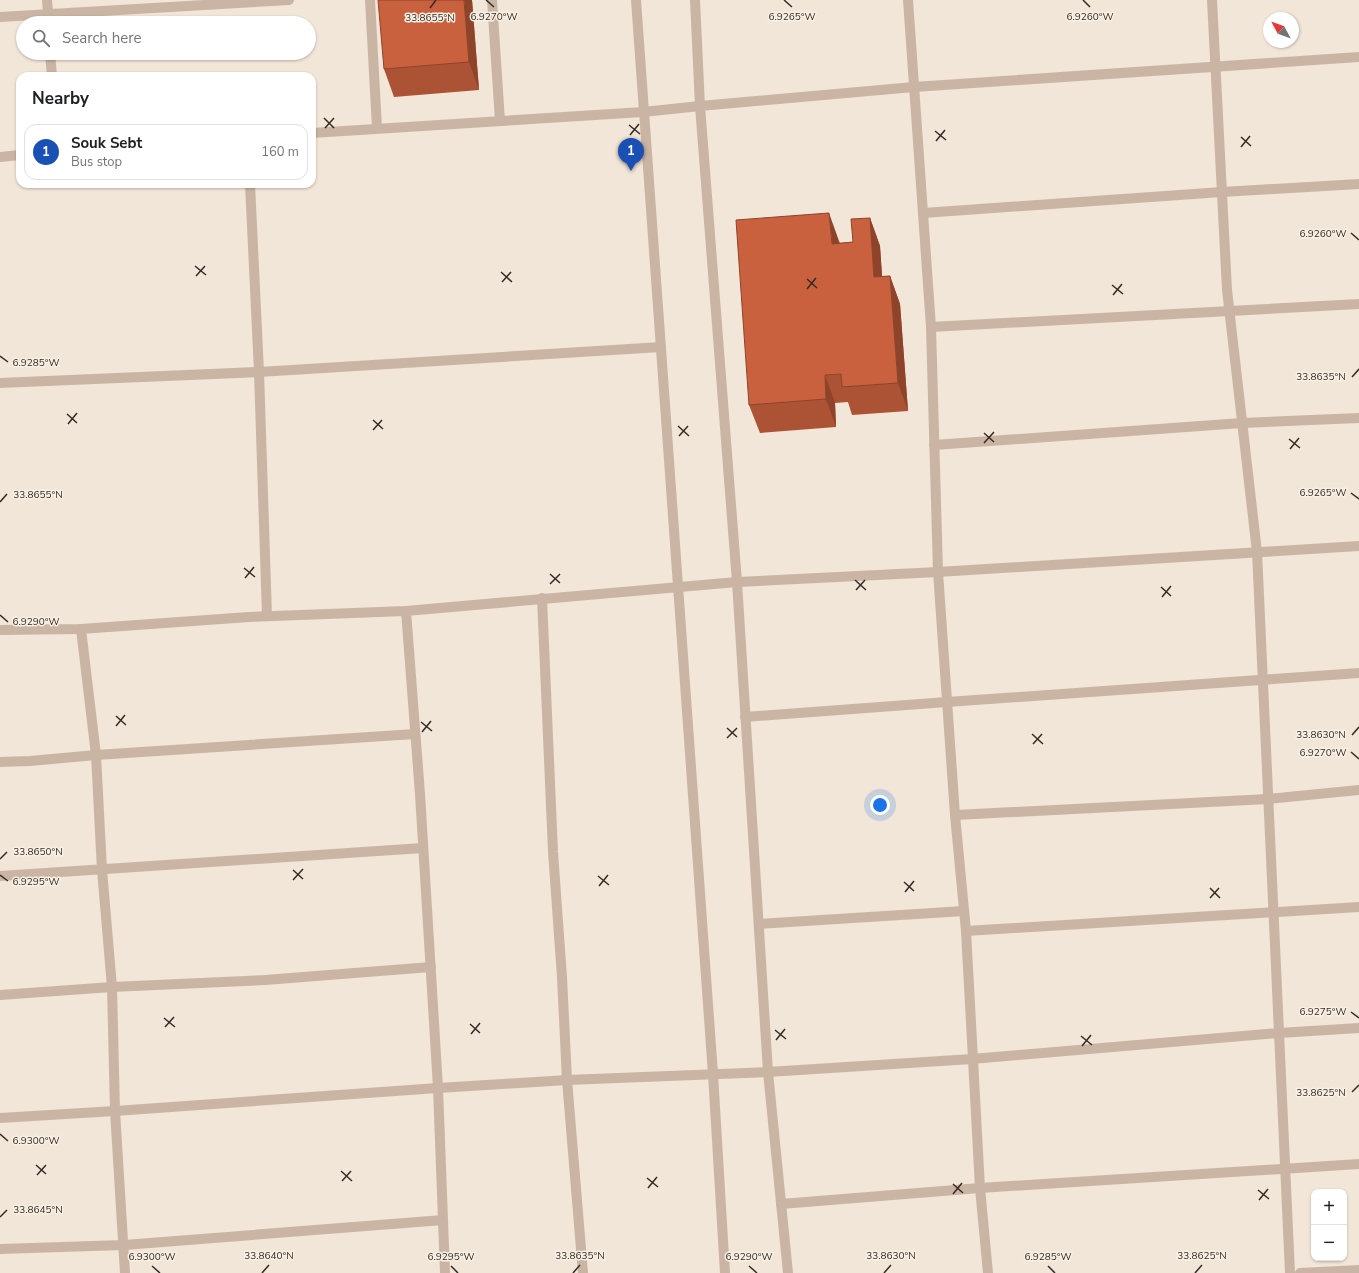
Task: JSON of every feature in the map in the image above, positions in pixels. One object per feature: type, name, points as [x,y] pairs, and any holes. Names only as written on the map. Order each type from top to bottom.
[{"type":"street","points":[[47,0],[48,16]]},
{"type":"street","points":[[75,16],[289,0]]},
{"type":"street","points":[[370,0],[377,128]]},
{"type":"street","points":[[492,0],[500,121]]},
{"type":"street","points":[[636,0],[713,1074],[725,1273]]},
{"type":"street","points":[[695,0],[700,106],[737,582],[768,1072],[788,1273]]},
{"type":"street","points":[[908,0],[931,328],[938,572],[955,815],[966,931],[980,1188],[988,1273]]},
{"type":"street","points":[[1212,0],[1230,311],[1257,552],[1290,1273]]},
{"type":"street","points":[[0,17],[16,17]]},
{"type":"street","points":[[316,133],[643,112],[914,86],[1359,57]]},
{"type":"street","points":[[51,60],[52,72]]},
{"type":"street","points":[[0,157],[16,156]]},
{"type":"street","points":[[923,213],[1359,184]]},
{"type":"street","points":[[250,188],[259,372],[267,616]]},
{"type":"street","points":[[931,328],[1359,304]]},
{"type":"street","points":[[0,383],[259,372],[661,347]]},
{"type":"street","points":[[934,445],[1242,423],[1359,418]]},
{"type":"street","points":[[0,630],[81,629],[267,616],[406,611],[678,586],[938,572],[1359,546]]},
{"type":"street","points":[[542,598],[553,852],[562,977],[567,1080],[583,1273]]},
{"type":"street","points":[[406,611],[431,967],[438,1088],[445,1273]]},
{"type":"street","points":[[81,629],[96,755],[102,870],[112,987],[115,1111],[125,1273]]},
{"type":"street","points":[[745,717],[1359,673]]},
{"type":"street","points":[[0,762],[415,734]]},
{"type":"street","points":[[955,815],[1268,799],[1359,790]]},
{"type":"street","points":[[0,876],[423,848]]},
{"type":"street","points":[[966,931],[1359,907]]},
{"type":"street","points":[[759,924],[964,911]]},
{"type":"street","points":[[0,995],[112,987],[265,980],[431,967]]},
{"type":"street","points":[[0,1118],[567,1080],[768,1072],[972,1059],[1279,1033],[1359,1028]]},
{"type":"street","points":[[781,1204],[980,1188],[1359,1164]]},
{"type":"street","points":[[0,1249],[124,1245],[443,1220]]},
{"type":"street","points":[[1300,1273],[1359,1270]]},
{"type":"building","points":[[378,0],[464,0],[469,62],[384,69]]},
{"type":"building","points":[[829,213],[832,244],[853,242],[851,219],[870,218],[874,277],[890,276],[898,383],[842,387],[841,374],[825,375],[826,399],[749,405],[736,220]]},
{"type":"place","name":"Souk Sebt","points":[[631,171]]}]
